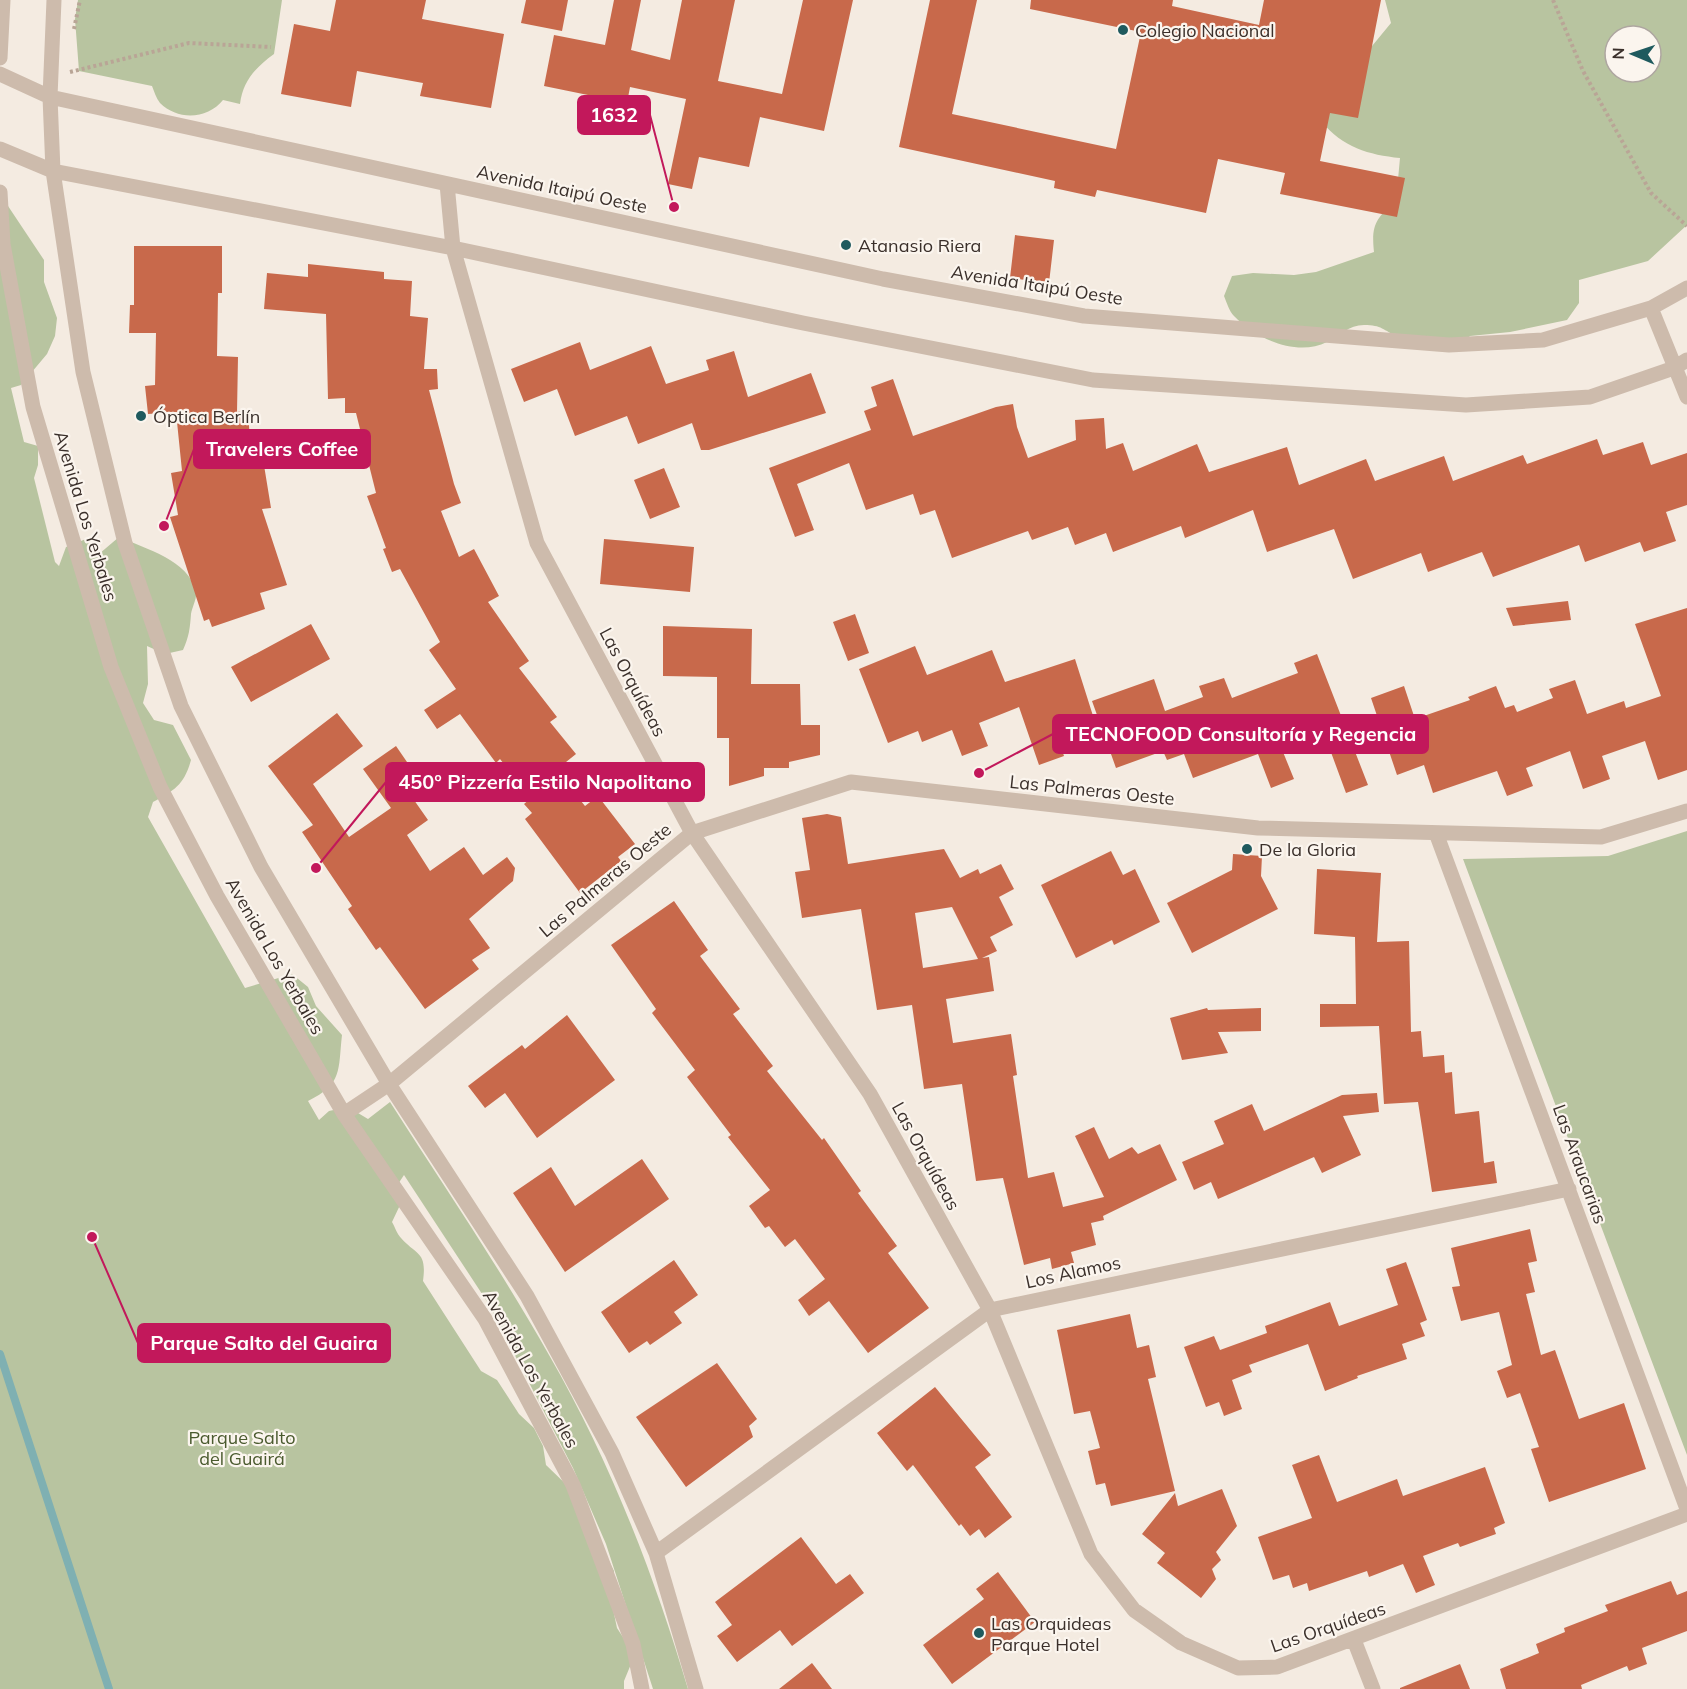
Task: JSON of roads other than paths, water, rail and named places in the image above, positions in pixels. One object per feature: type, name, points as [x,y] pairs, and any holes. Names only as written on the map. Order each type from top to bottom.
[{"type":"street","points":[[0,58],[3,0]]},
{"type":"street","points":[[54,0],[50,97],[53,171],[83,372],[125,543],[181,706],[261,867],[389,1084],[528,1296],[612,1454],[656,1553],[696,1689]]},
{"type":"street","name":"Avenida Itaipú Oeste","points":[[0,74],[50,97],[883,279],[1084,316],[1449,345],[1543,340],[1652,308],[1687,288]]},
{"type":"street","points":[[0,149],[53,171],[453,248],[803,323],[1093,380],[1466,405],[1590,397],[1681,364]]},
{"type":"street","name":"Las Orquídeas","points":[[447,184],[453,248],[537,543],[692,833],[870,1095],[990,1310],[1091,1554],[1134,1610],[1181,1643],[1238,1668],[1277,1667],[1687,1514]]},
{"type":"street","name":"Avenida Los Yerbales","points":[[0,192],[3,244],[33,407],[111,667],[160,787],[212,886],[344,1114],[485,1319],[573,1485],[633,1644],[642,1689]]},
{"type":"street","points":[[1652,308],[1681,364],[1687,397]]},
{"type":"street","name":"Las Palmeras Oeste","points":[[344,1114],[389,1084],[692,833],[851,782],[1258,828],[1601,837],[1687,811]]},
{"type":"street","name":"Las Araucarias","points":[[1436,833],[1687,1509]]},
{"type":"street","name":"Los Alamos","points":[[656,1553],[990,1310],[1569,1189]]},
{"type":"street","points":[[1354,1640],[1373,1689]]},
{"type":"waterway","points":[[0,1354],[109,1689]]},
{"type":"place","name":"Colegio Nacional","points":[[1123,30]]},
{"type":"place","name":"1632","points":[[674,207]]},
{"type":"place","name":"Atanasio Riera","points":[[846,245]]},
{"type":"place","name":"Óptica Berlín","points":[[141,416]]},
{"type":"place","name":"Travelers Coffee","points":[[164,526]]},
{"type":"place","name":"TECNOFOOD Consultoría y Regencia","points":[[979,773]]},
{"type":"place","name":"De la Gloria","points":[[1247,849]]},
{"type":"place","name":"450° Pizzería Estilo Napolitano","points":[[316,868]]},
{"type":"place","name":"Parque Salto del Guaira","points":[[92,1237]]},
{"type":"place","name":"Las Orquideas Parque Hotel","points":[[979,1633]]},
{"type":"park label","name":"Parque Salto del Guairá","points":[[242,1447]]}]
